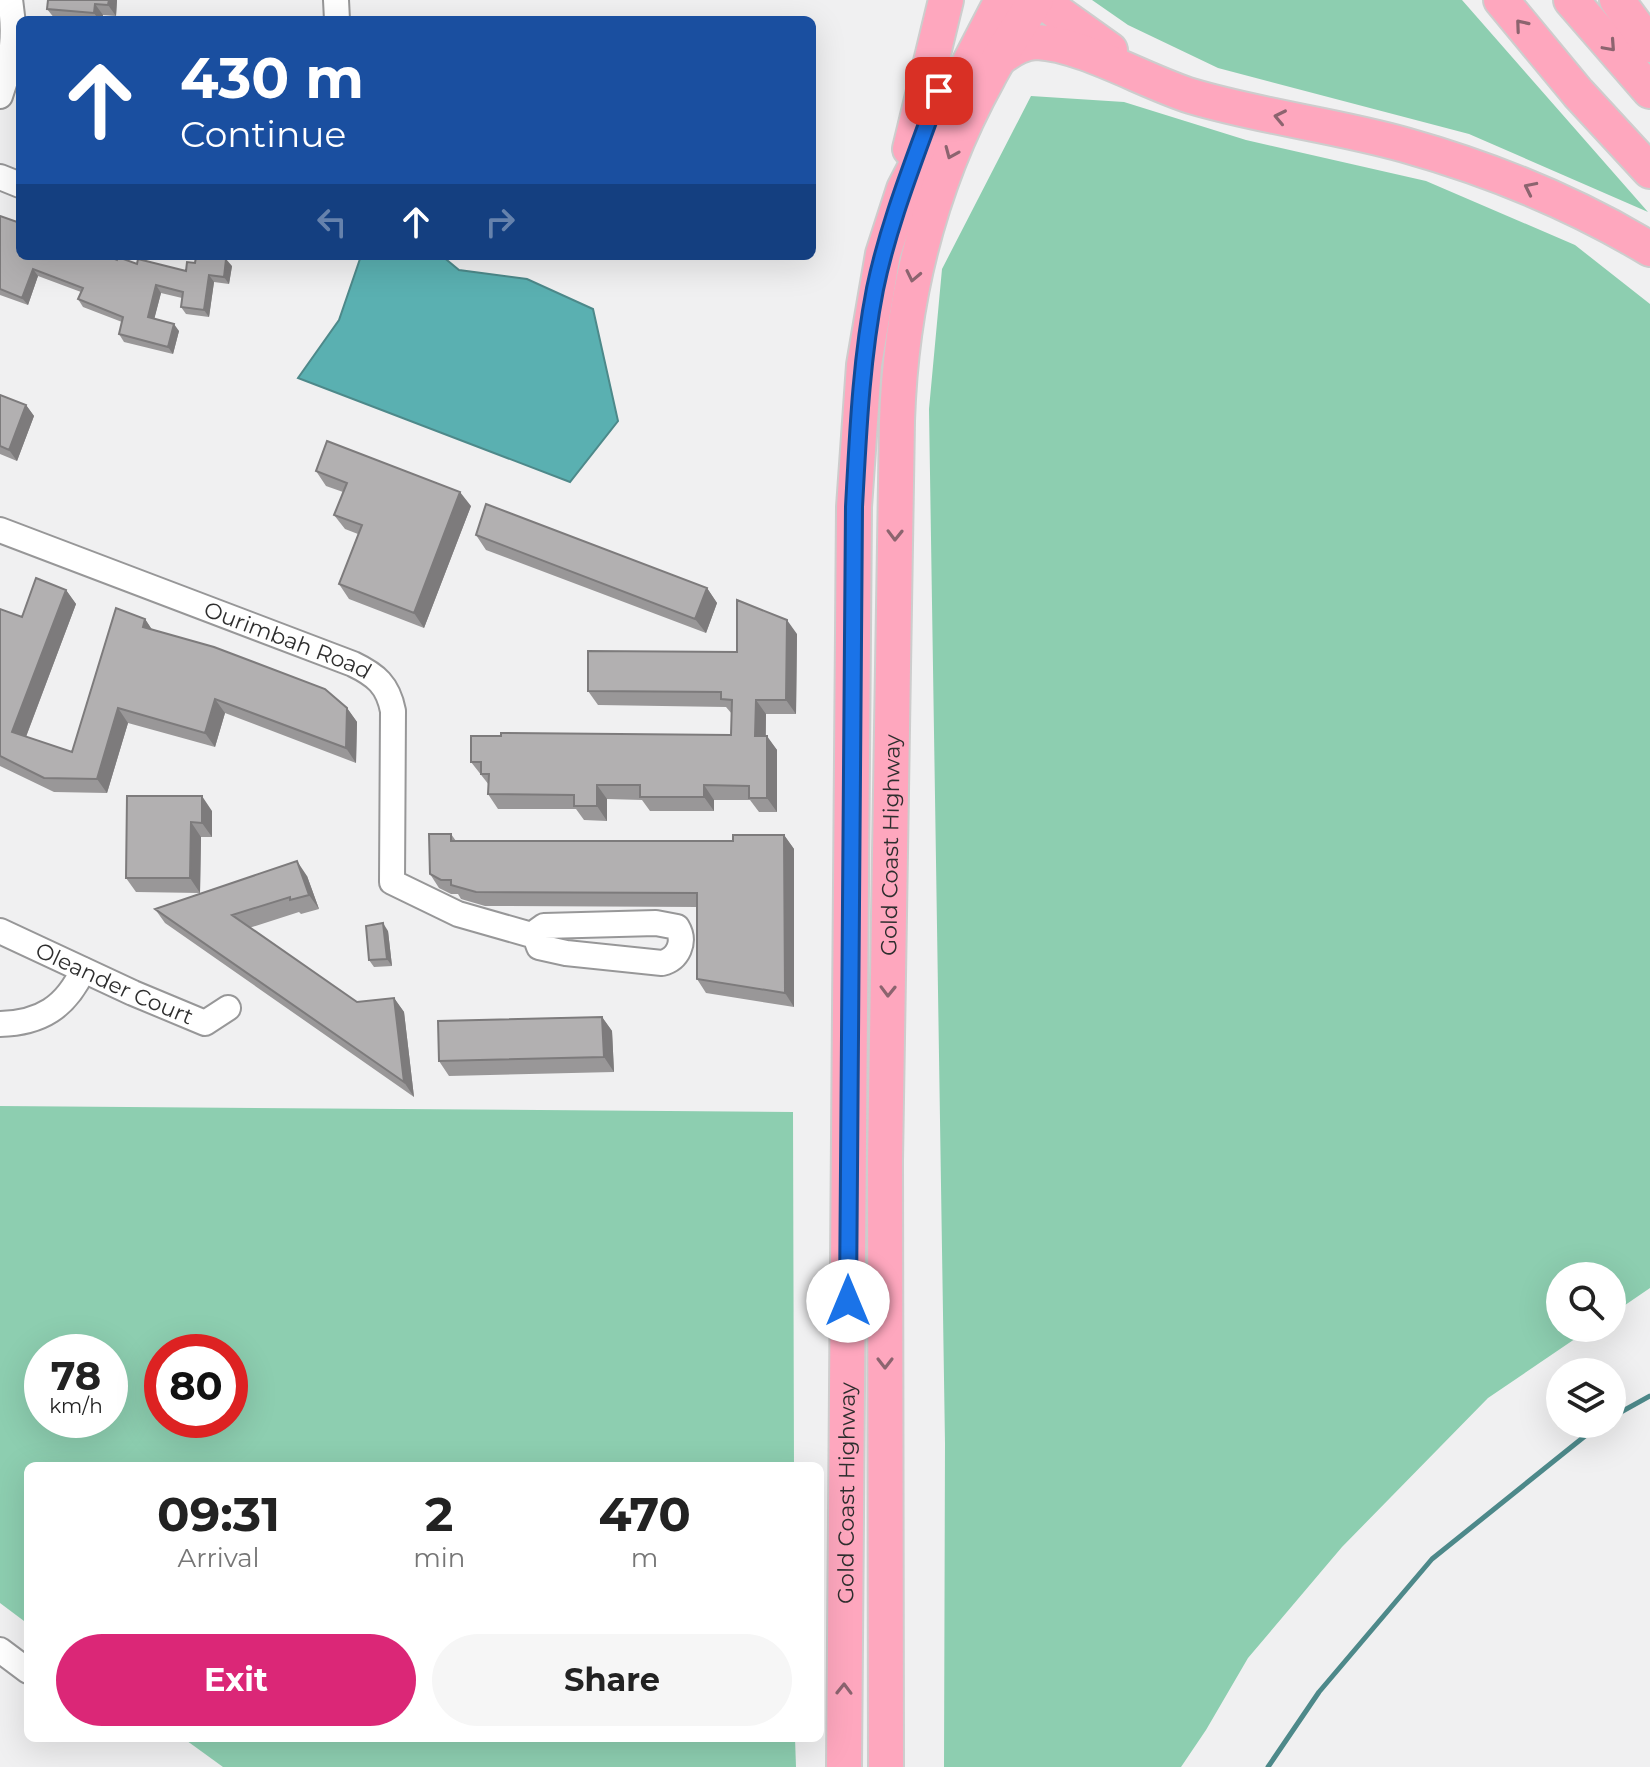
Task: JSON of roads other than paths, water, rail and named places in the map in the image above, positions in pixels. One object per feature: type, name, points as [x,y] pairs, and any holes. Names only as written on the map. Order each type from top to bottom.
[{"type":"highway","points":[[904,189],[914,130],[931,71],[946,0]]},
{"type":"highway","points":[[904,189],[939,91],[979,0]]},
{"type":"highway","name":"Gold Coast Highway","points":[[844,1767],[854,507],[859,404],[870,320],[883,254],[904,189],[1002,0]]},
{"type":"highway","points":[[1038,0],[1098,43],[1179,92]]},
{"type":"highway","name":"Gold Coast Highway","points":[[886,1767],[885,1161],[899,370],[909,296],[920,242],[933,201],[955,143],[998,59],[1038,0]]},
{"type":"highway","points":[[1501,0],[1578,93],[1650,171]]},
{"type":"highway","points":[[1571,0],[1650,91]]},
{"type":"highway","points":[[1617,0],[1650,45]]},
{"type":"highway","points":[[998,59],[1013,48],[1038,42],[1075,51],[1179,92],[1226,106],[1402,144],[1509,178],[1650,249]]},
{"type":"street","points":[[0,96],[14,42],[10,0]]},
{"type":"street","name":"Ourimbah Road","points":[[0,530],[371,673],[384,684],[393,711],[392,882],[458,914],[535,936]]},
{"type":"street","points":[[656,923],[677,927],[682,937],[677,955],[671,961],[662,963],[550,950],[536,945],[535,936],[544,926],[656,923]]},
{"type":"street","name":"Oleander Court","points":[[0,931],[205,1023],[228,1008]]},
{"type":"street","points":[[0,1024],[19,1024],[54,1011],[76,987],[83,970]]},
{"type":"street","points":[[0,1650],[24,1668]]},
{"type":"water","points":[[360,260],[447,260],[459,270],[527,279],[593,309],[618,421],[570,482],[298,378],[339,320]]},
{"type":"waterway","points":[[1626,1409],[1650,1396]]},
{"type":"waterway","points":[[1268,1767],[1319,1692],[1432,1559],[1583,1438]]}]
